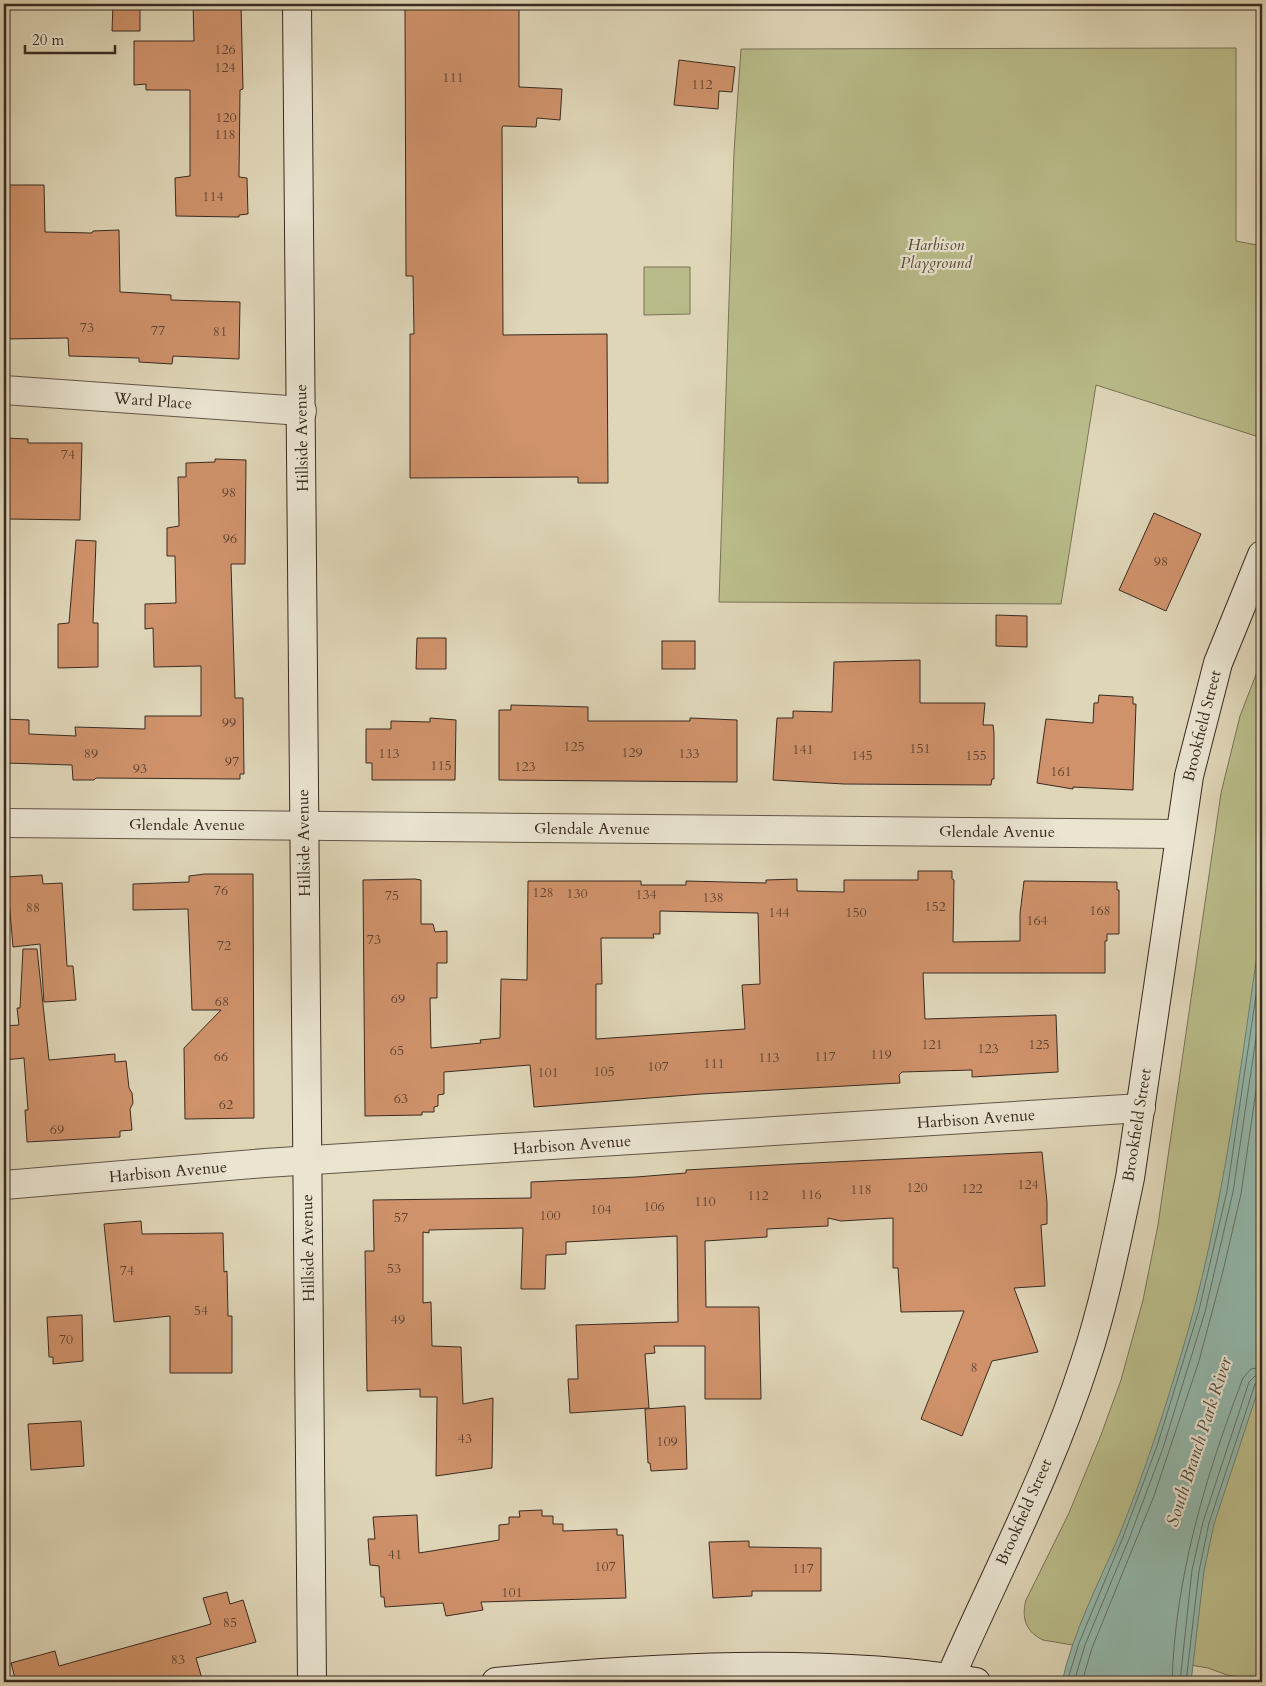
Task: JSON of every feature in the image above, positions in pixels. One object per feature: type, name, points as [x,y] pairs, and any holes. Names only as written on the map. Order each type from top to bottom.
[{"type":"street","name":"Hillside Avenue","points":[[297,4],[312,1682]]},
{"type":"street","name":"Ward Place","points":[[4,390],[302,411]]},
{"type":"street","name":"Brookfield Street","points":[[963,1680],[1085,1362],[1117,1241],[1141,1108],[1189,776],[1218,662],[1262,555]]},
{"type":"street","name":"Glendale Avenue","points":[[4,823],[1180,834]]},
{"type":"street","name":"Harbison Avenue","points":[[4,1185],[307,1162],[1141,1108]]},
{"type":"street","points":[[496,1682],[626,1672],[765,1668],[887,1672],[963,1680]]},
{"type":"green space","name":"Harbison Playground","points":[[1236,48],[1236,241],[1262,246],[1262,438],[1096,385],[1061,604],[719,602],[734,152],[741,49]]},
{"type":"green space","points":[[644,267],[690,267],[690,314],[644,315]]},
{"type":"green space","points":[[1262,659],[1262,1681],[1227,1675],[1208,1668],[1043,1640],[1029,1629],[1024,1613],[1026,1600],[1069,1513],[1101,1435],[1121,1380],[1143,1300],[1158,1225],[1221,793],[1240,716]]},
{"type":"water","name":"South Branch Park River","points":[[1262,921],[1262,1378],[1214,1524],[1204,1571],[1191,1682],[1062,1682],[1079,1627],[1118,1538],[1159,1426],[1195,1304],[1208,1250],[1229,1141]]},
{"type":"building","points":[[113,4],[140,4],[140,31],[112,31]]},
{"type":"building","points":[[193,4],[241,4],[243,89],[240,90],[239,177],[247,178],[248,214],[239,215],[239,217],[176,216],[175,178],[190,176],[190,90],[146,90],[146,84],[134,85],[134,41],[194,41]]},
{"type":"building","points":[[408,4],[472,4],[472,9],[519,8],[519,87],[562,89],[560,120],[537,118],[536,127],[503,126],[502,128],[503,335],[607,334],[608,483],[578,483],[578,477],[410,478],[410,334],[414,334],[413,276],[406,276],[405,9],[408,9]]},
{"type":"building","points":[[679,60],[735,67],[732,92],[719,91],[718,109],[674,105]]},
{"type":"building","points":[[4,185],[44,185],[45,232],[92,233],[93,231],[119,230],[120,292],[171,295],[171,300],[240,302],[239,359],[173,356],[172,364],[139,362],[139,358],[69,356],[68,338],[4,339]]},
{"type":"building","points":[[4,438],[28,439],[28,443],[82,443],[80,520],[8,519],[7,516],[4,516]]},
{"type":"building","points":[[215,459],[246,460],[245,564],[231,564],[235,698],[243,698],[244,774],[240,774],[240,779],[96,778],[94,780],[73,780],[72,765],[4,763],[4,719],[29,720],[29,734],[76,736],[75,727],[145,729],[145,716],[201,716],[201,666],[154,667],[153,628],[145,629],[145,604],[176,603],[175,556],[167,556],[167,528],[179,526],[178,477],[186,477],[186,463],[215,462]]},
{"type":"building","points":[[1154,513],[1201,534],[1166,611],[1119,590]]},
{"type":"building","points":[[76,540],[96,541],[93,623],[98,623],[98,667],[58,668],[58,624],[69,623]]},
{"type":"building","points":[[996,615],[1027,616],[1027,647],[996,646]]},
{"type":"building","points":[[417,638],[446,638],[446,669],[416,669]]},
{"type":"building","points":[[662,641],[695,641],[695,669],[662,669]]},
{"type":"building","points":[[920,660],[920,703],[985,703],[983,725],[993,725],[994,733],[994,779],[992,779],[991,785],[844,784],[773,780],[777,718],[793,718],[793,711],[832,712],[834,662]]},
{"type":"building","points":[[1099,695],[1133,697],[1133,704],[1136,704],[1133,790],[1073,787],[1073,789],[1037,783],[1046,719],[1093,723],[1094,703],[1098,703]]},
{"type":"building","points":[[511,705],[588,707],[588,721],[690,721],[690,718],[737,720],[737,782],[499,780],[499,710],[511,710]]},
{"type":"building","points":[[430,718],[456,720],[455,780],[372,780],[372,763],[366,763],[366,729],[391,729],[391,721],[430,722]]},
{"type":"building","points":[[918,871],[952,871],[952,879],[954,880],[953,942],[1020,941],[1020,914],[1024,881],[1117,882],[1117,890],[1119,890],[1119,934],[1107,934],[1107,941],[1105,941],[1105,973],[923,973],[925,1019],[1056,1015],[1058,1072],[972,1077],[972,1070],[902,1072],[899,1075],[900,1083],[701,1094],[534,1107],[530,1065],[444,1072],[444,1094],[438,1095],[438,1106],[434,1107],[434,1112],[422,1112],[422,1115],[365,1116],[363,880],[421,880],[421,924],[433,924],[435,932],[447,931],[447,963],[437,963],[437,998],[430,998],[431,1048],[481,1043],[480,1040],[500,1038],[501,979],[527,980],[528,881],[641,881],[641,885],[686,885],[686,881],[766,883],[766,880],[797,879],[797,891],[844,892],[844,880],[918,880]],"holes":[[[660,911],[758,913],[760,984],[742,985],[745,1029],[596,1039],[596,984],[602,984],[601,938],[654,938],[653,934],[660,934]]]},
{"type":"building","points":[[253,874],[254,1118],[185,1119],[184,1048],[221,1010],[192,1010],[188,909],[133,910],[133,884],[189,882],[189,876]]},
{"type":"building","points":[[42,875],[43,884],[62,883],[67,966],[73,966],[76,1000],[44,1002],[40,944],[13,947],[7,877]]},
{"type":"building","points":[[23,949],[37,949],[49,1060],[115,1054],[115,1062],[126,1061],[133,1103],[130,1109],[132,1130],[120,1131],[120,1137],[27,1142],[25,1110],[28,1110],[24,1058],[4,1060],[4,1026],[19,1025],[17,1008],[20,1008]]},
{"type":"building","points":[[1042,1152],[1047,1202],[1047,1224],[1041,1225],[1045,1286],[1014,1288],[1038,1352],[992,1361],[962,1436],[921,1419],[964,1311],[901,1312],[898,1268],[893,1268],[893,1218],[841,1221],[828,1218],[828,1226],[767,1229],[767,1237],[705,1241],[706,1307],[759,1307],[761,1399],[705,1399],[705,1346],[654,1346],[655,1353],[645,1354],[649,1408],[570,1413],[568,1379],[578,1379],[576,1325],[678,1322],[677,1236],[566,1242],[566,1254],[546,1255],[545,1289],[521,1289],[523,1228],[429,1230],[429,1233],[423,1232],[423,1303],[431,1302],[432,1346],[461,1347],[463,1404],[493,1398],[492,1468],[436,1476],[437,1397],[420,1397],[420,1389],[367,1391],[365,1251],[374,1251],[373,1200],[531,1198],[531,1182],[636,1177],[686,1173],[686,1170]]},
{"type":"building","points":[[141,1221],[142,1234],[223,1233],[224,1272],[227,1271],[228,1316],[232,1316],[232,1373],[170,1373],[170,1316],[114,1322],[104,1224]]},
{"type":"building","points":[[82,1315],[83,1361],[53,1364],[53,1357],[49,1357],[47,1317]]},
{"type":"building","points":[[685,1406],[687,1469],[651,1471],[650,1463],[648,1463],[645,1409]]},
{"type":"building","points":[[81,1421],[84,1466],[31,1470],[28,1424]]},
{"type":"building","points":[[542,1510],[542,1516],[553,1516],[553,1524],[563,1524],[563,1531],[617,1529],[617,1535],[623,1535],[626,1598],[481,1602],[483,1610],[446,1616],[443,1603],[385,1607],[384,1597],[381,1597],[379,1566],[370,1565],[368,1539],[375,1539],[373,1517],[417,1515],[419,1553],[499,1540],[499,1525],[509,1524],[509,1517],[520,1517],[519,1511]]},
{"type":"building","points":[[749,1541],[749,1547],[821,1548],[821,1591],[752,1591],[752,1596],[713,1598],[709,1542]]},
{"type":"building","points":[[227,1592],[230,1604],[243,1600],[256,1642],[196,1658],[203,1682],[16,1682],[11,1663],[55,1651],[59,1666],[211,1624],[203,1598]]}]
